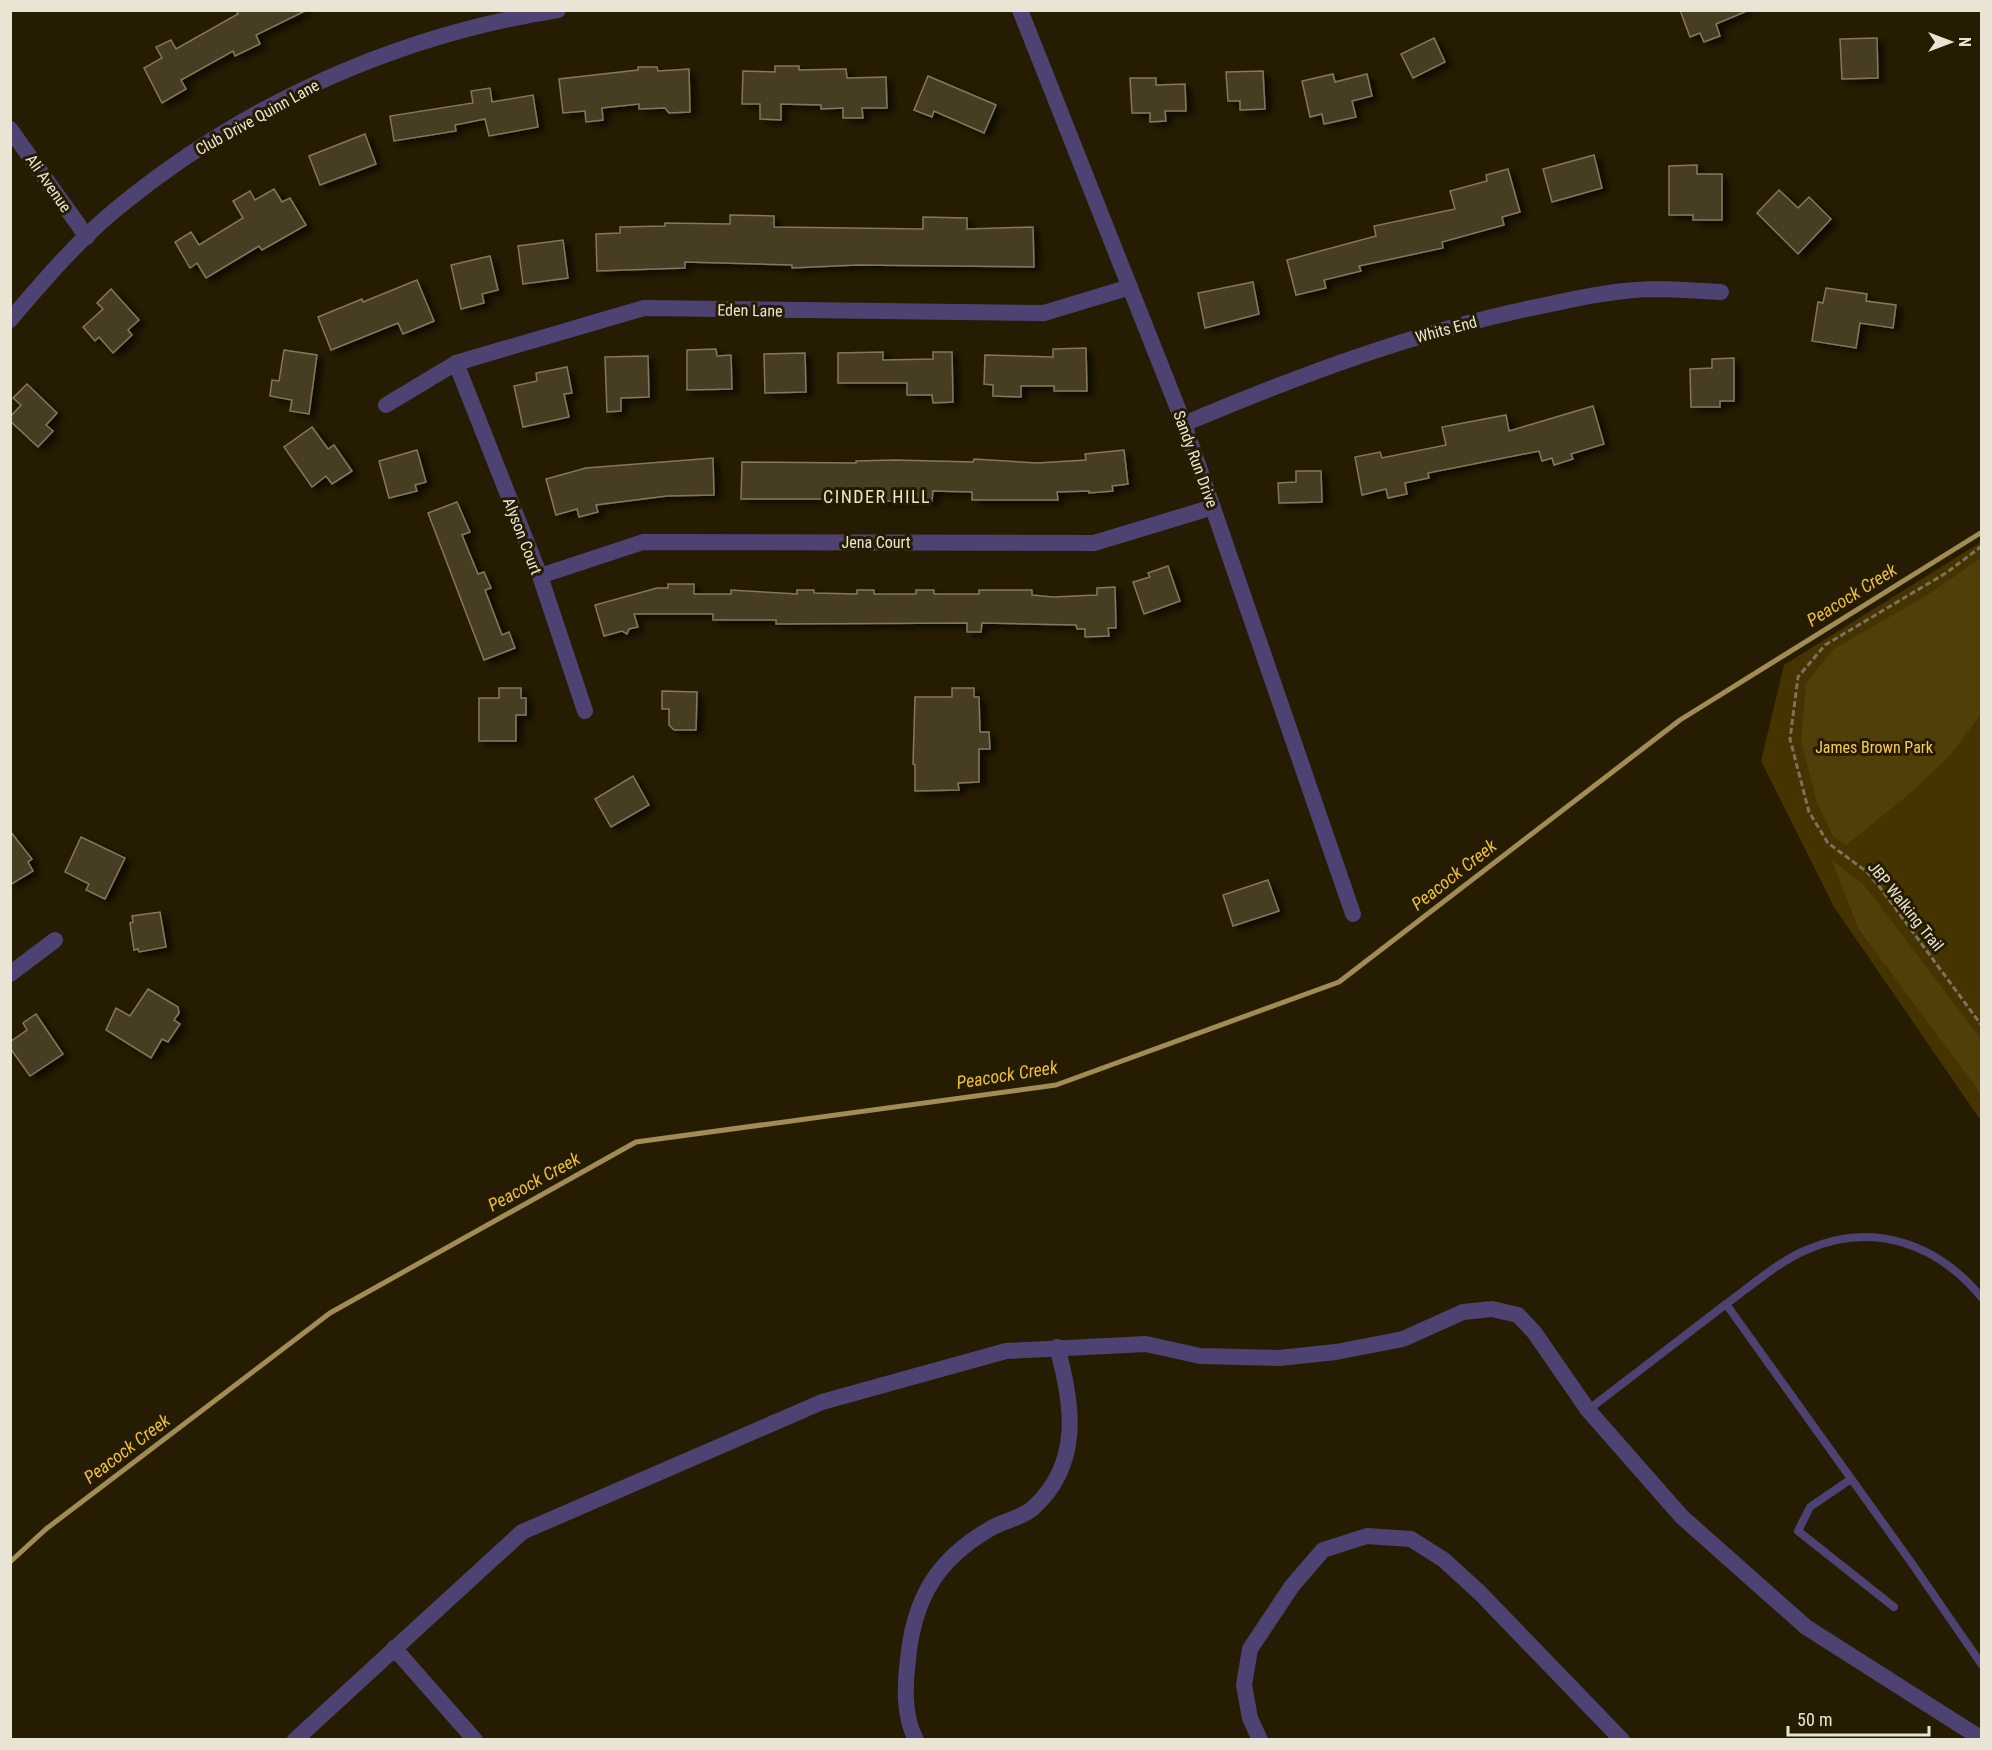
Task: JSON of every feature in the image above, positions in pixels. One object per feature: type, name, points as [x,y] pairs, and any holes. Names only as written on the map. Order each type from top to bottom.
[{"type":"street","name":"Club Drive Quinn Lane","points":[[10,320],[56,266],[120,206],[218,136],[353,65],[445,34],[519,13],[558,10]]},
{"type":"street","name":"Sandy Run Drive","points":[[1020,10],[1184,424],[1353,914]]},
{"type":"street","name":"Ali Avenue","points":[[10,129],[87,237]]},
{"type":"street","name":"Eden Lane","points":[[386,405],[456,363],[644,308],[1044,313],[1130,287]]},
{"type":"street","name":"Whits End","points":[[1184,424],[1293,378],[1398,342],[1511,312],[1593,295],[1652,289],[1721,292]]},
{"type":"street","name":"Alyson Court","points":[[456,363],[540,576],[585,711]]},
{"type":"street","name":"Jena Court","points":[[540,576],[643,542],[1094,543],[1213,507]]},
{"type":"street","points":[[10,974],[56,940]]},
{"type":"street","points":[[295,1740],[522,1532],[822,1402],[1006,1351],[1146,1344],[1200,1356],[1279,1358],[1336,1352],[1403,1338],[1463,1312],[1492,1309],[1518,1315],[1534,1332],[1588,1410],[1682,1517],[1806,1627],[1981,1738]]},
{"type":"street","points":[[916,1740],[904,1692],[910,1641],[923,1594],[949,1559],[988,1529],[1032,1509],[1059,1474],[1072,1426],[1068,1387],[1057,1347]]},
{"type":"street","points":[[1260,1740],[1250,1718],[1244,1685],[1250,1650],[1292,1586],[1323,1550],[1367,1536],[1411,1539],[1444,1560],[1480,1593],[1622,1740]]},
{"type":"street","points":[[394,1648],[475,1740]]},
{"type":"lane","points":[[1588,1410],[1726,1304],[1804,1251],[1831,1242],[1865,1237],[1902,1241],[1933,1255],[1967,1280],[1982,1298]]},
{"type":"lane","points":[[1726,1304],[1982,1665]]},
{"type":"lane","points":[[1851,1479],[1810,1507],[1798,1530],[1894,1607]]},
{"type":"path","name":"JBP Walking Trail","points":[[1982,546],[1946,573],[1825,645],[1798,677],[1790,739],[1809,812],[1828,843],[1867,872],[1879,886],[1982,1026]]},
{"type":"green space","name":"James Brown Park","points":[[1981,542],[1981,1121],[1834,907],[1761,761],[1784,665]]},
{"type":"green space","points":[[1981,558],[1981,714],[1950,755],[1914,790],[1846,845],[1833,836],[1817,803],[1801,741],[1806,683],[1834,649],[1929,594]]},
{"type":"green space","points":[[1832,860],[1864,885],[1981,1039],[1981,1094],[1858,928]]},
{"type":"building","points":[[236,10],[307,10],[256,35],[260,44],[235,56],[233,51],[181,80],[186,89],[162,103],[144,68],[162,58],[156,47],[171,40],[176,49],[238,14]]},
{"type":"building","points":[[1680,10],[1747,11],[1716,24],[1720,36],[1704,42],[1700,33],[1690,37]]},
{"type":"building","points":[[1434,38],[1445,62],[1413,78],[1401,54]]},
{"type":"building","points":[[1877,38],[1878,78],[1842,79],[1840,39]]},
{"type":"building","points":[[775,66],[799,66],[799,70],[846,69],[847,78],[886,77],[887,108],[862,108],[863,118],[843,118],[843,108],[821,109],[821,105],[781,104],[781,120],[760,119],[760,104],[742,104],[743,71],[775,72]]},
{"type":"building","points":[[638,67],[657,67],[658,71],[689,69],[690,112],[669,113],[665,108],[639,109],[639,104],[602,108],[603,120],[586,122],[585,111],[563,113],[559,79],[638,70]]},
{"type":"building","points":[[1263,71],[1265,109],[1240,110],[1240,101],[1228,101],[1226,72]]},
{"type":"building","points":[[1333,74],[1335,82],[1367,74],[1372,96],[1352,101],[1356,117],[1324,124],[1322,114],[1310,117],[1302,81]]},
{"type":"building","points":[[928,76],[996,105],[984,133],[934,111],[932,117],[914,110]]},
{"type":"building","points":[[1130,78],[1156,78],[1156,85],[1185,84],[1186,111],[1165,111],[1166,121],[1150,122],[1150,113],[1132,113]]},
{"type":"building","points":[[490,88],[492,102],[533,95],[538,127],[489,136],[485,119],[455,125],[456,131],[394,141],[390,116],[473,103],[471,91]]},
{"type":"building","points":[[365,134],[376,164],[320,185],[309,156]]},
{"type":"building","points":[[1594,155],[1602,188],[1552,202],[1543,169]]},
{"type":"building","points":[[1697,165],[1697,174],[1722,174],[1722,220],[1693,220],[1693,215],[1669,215],[1669,166]]},
{"type":"building","points":[[1508,169],[1520,212],[1502,217],[1504,225],[1442,242],[1443,248],[1359,266],[1361,271],[1324,280],[1326,288],[1296,295],[1287,260],[1376,236],[1374,226],[1455,209],[1450,191],[1487,181],[1486,175]]},
{"type":"building","points":[[274,189],[282,202],[290,198],[306,225],[262,250],[259,246],[206,278],[197,263],[190,268],[175,242],[191,232],[199,245],[243,218],[233,201],[250,191],[255,200]]},
{"type":"building","points":[[1779,190],[1798,208],[1809,197],[1831,219],[1798,254],[1757,213]]},
{"type":"building","points":[[730,215],[774,216],[774,227],[923,229],[923,217],[967,218],[967,229],[1033,227],[1034,267],[857,265],[792,268],[792,265],[685,262],[685,268],[597,271],[596,234],[620,233],[620,227],[665,226],[665,223],[730,224]]},
{"type":"building","points":[[563,240],[568,278],[523,284],[518,246]]},
{"type":"building","points":[[490,256],[498,290],[482,294],[484,303],[461,309],[451,265]]},
{"type":"building","points":[[417,280],[434,321],[403,334],[398,323],[331,350],[318,317]]},
{"type":"building","points":[[1253,282],[1259,314],[1205,328],[1198,293]]},
{"type":"building","points":[[1826,288],[1867,294],[1866,301],[1896,305],[1893,328],[1860,323],[1856,348],[1812,341],[1818,302],[1823,303]]},
{"type":"building","points":[[111,289],[139,320],[128,330],[132,335],[113,353],[99,337],[95,341],[83,327],[103,309],[97,303]]},
{"type":"building","points":[[1086,348],[1087,391],[1054,391],[1054,386],[1021,386],[1021,397],[993,396],[993,385],[984,384],[985,355],[1053,357],[1053,349]]},
{"type":"building","points":[[716,349],[717,356],[731,355],[732,389],[687,390],[687,350]]},
{"type":"building","points":[[284,350],[317,355],[309,414],[290,411],[292,400],[270,396],[272,380],[279,381]]},
{"type":"building","points":[[883,352],[883,360],[933,359],[933,352],[952,352],[953,402],[933,403],[932,395],[907,395],[907,383],[838,383],[838,353]]},
{"type":"building","points":[[805,353],[806,392],[765,393],[764,354]]},
{"type":"building","points":[[648,356],[649,397],[621,398],[621,411],[607,412],[605,357]]},
{"type":"building","points":[[1734,358],[1734,401],[1720,401],[1720,407],[1691,407],[1690,369],[1712,368],[1712,359]]},
{"type":"building","points":[[567,367],[572,393],[564,394],[569,417],[523,427],[514,386],[537,381],[536,373]]},
{"type":"building","points":[[27,384],[57,413],[46,425],[53,431],[38,447],[10,421],[10,417],[21,405],[13,398]]},
{"type":"building","points":[[1593,406],[1604,444],[1571,454],[1573,459],[1554,465],[1552,458],[1542,461],[1539,451],[1428,473],[1429,478],[1405,483],[1407,494],[1388,498],[1386,489],[1362,495],[1355,457],[1380,452],[1382,458],[1446,445],[1442,427],[1506,415],[1509,431]]},
{"type":"building","points":[[312,427],[328,449],[334,445],[352,471],[332,484],[326,476],[312,487],[284,447]]},
{"type":"building","points":[[417,450],[426,482],[415,485],[417,491],[389,498],[379,461]]},
{"type":"building","points":[[1124,450],[1128,484],[1112,486],[1113,491],[1057,492],[1058,500],[972,500],[972,492],[933,491],[932,501],[875,501],[875,495],[831,495],[831,499],[741,499],[742,462],[856,463],[856,461],[895,460],[973,462],[974,459],[1037,463],[1086,460],[1085,454]]},
{"type":"building","points":[[713,458],[714,495],[667,496],[596,505],[598,512],[579,517],[577,509],[556,515],[546,479],[586,468]]},
{"type":"building","points":[[1296,471],[1321,471],[1322,502],[1279,503],[1278,483],[1296,482]]},
{"type":"building","points":[[457,502],[470,532],[462,535],[478,574],[484,572],[491,588],[485,590],[502,635],[509,632],[515,648],[484,660],[428,513]]},
{"type":"building","points":[[1168,566],[1180,601],[1144,614],[1133,582],[1150,577],[1148,573]]},
{"type":"building","points":[[668,584],[694,584],[694,594],[731,594],[731,590],[797,594],[797,590],[814,590],[814,593],[857,594],[857,590],[874,590],[874,594],[916,594],[916,590],[934,590],[934,594],[979,594],[979,590],[1032,590],[1032,595],[1053,597],[1097,595],[1097,588],[1115,587],[1116,628],[1108,628],[1109,636],[1085,637],[1085,629],[1077,629],[1076,625],[982,623],[981,632],[967,632],[967,623],[776,624],[776,620],[713,620],[713,614],[634,614],[638,627],[629,629],[627,634],[622,631],[604,636],[595,605],[657,588],[668,588]]},
{"type":"building","points":[[499,688],[521,688],[521,698],[526,698],[526,715],[516,715],[516,741],[479,741],[479,698],[499,698]]},
{"type":"building","points":[[952,688],[974,688],[974,697],[979,697],[980,732],[989,732],[990,749],[979,749],[979,782],[958,783],[959,790],[915,791],[915,765],[913,764],[915,697],[952,697]]},
{"type":"building","points":[[662,691],[697,692],[696,730],[674,730],[669,725],[669,709],[662,709]]},
{"type":"building","points":[[633,776],[649,805],[611,827],[595,799]]},
{"type":"building","points":[[10,831],[32,859],[28,862],[33,871],[10,885]]},
{"type":"building","points":[[81,837],[125,858],[105,899],[86,890],[89,884],[65,872]]},
{"type":"building","points":[[1268,880],[1279,911],[1233,926],[1223,895]]},
{"type":"building","points":[[160,912],[166,947],[139,952],[138,949],[134,950],[130,923],[133,922],[132,916]]},
{"type":"building","points":[[148,989],[178,1007],[179,1013],[174,1020],[180,1024],[168,1042],[162,1039],[151,1058],[106,1030],[116,1008],[130,1016]]},
{"type":"building","points":[[36,1014],[63,1054],[30,1076],[10,1048],[10,1042],[27,1030],[23,1023]]},
{"type":"waterway","name":"Peacock Creek","points":[[10,1562],[46,1529],[330,1313],[636,1142],[1056,1085],[1339,982],[1680,720],[1982,532]]},
{"type":"district","name":"CINDER HILL","points":[[877,497]]}]
